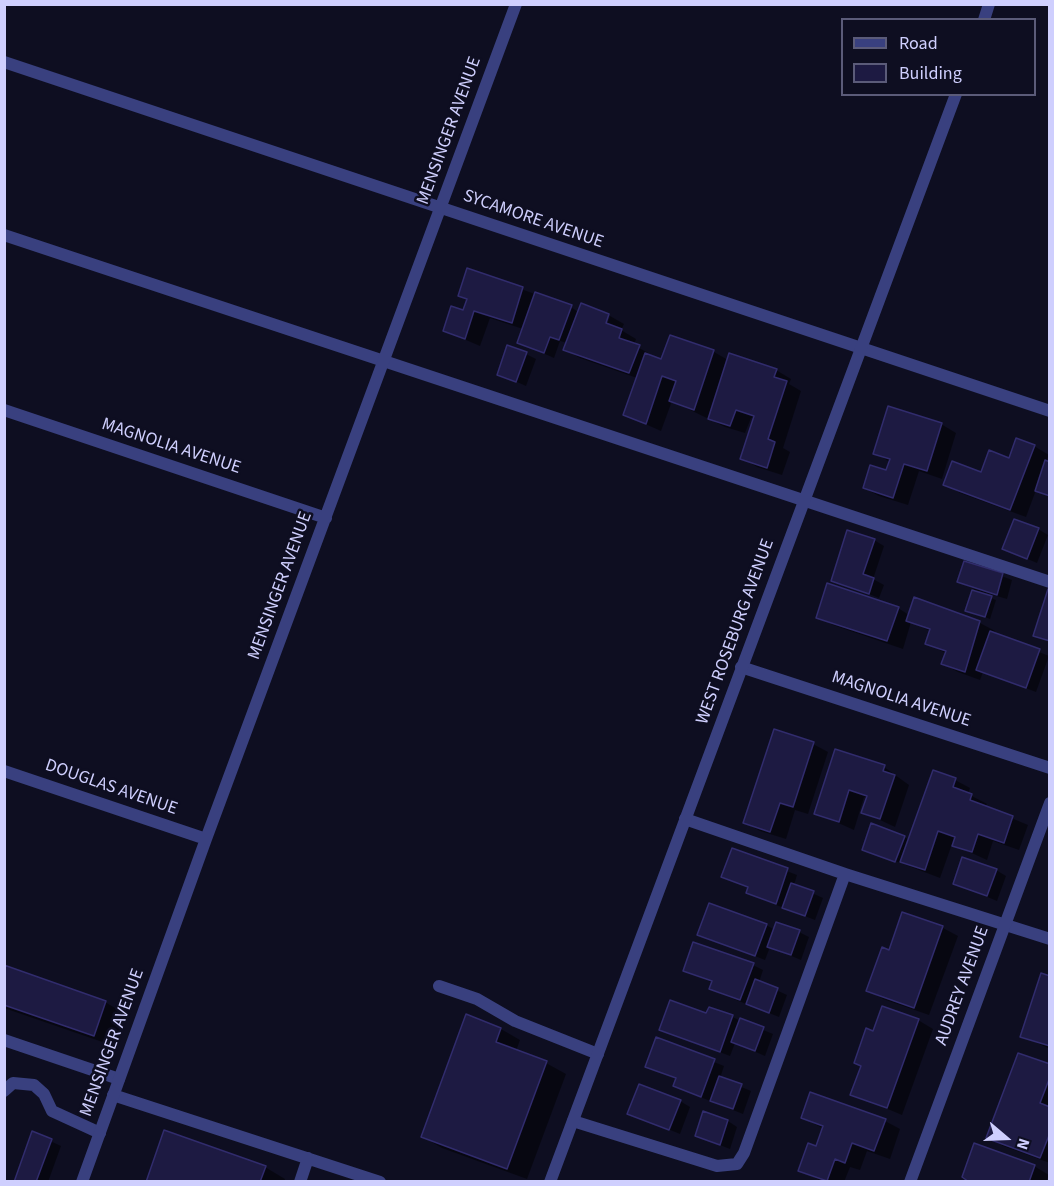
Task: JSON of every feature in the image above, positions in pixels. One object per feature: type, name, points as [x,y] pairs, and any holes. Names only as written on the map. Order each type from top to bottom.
[{"type":"street","name":"MENSINGER AVENUE","points":[[82,1182],[206,839],[516,4]]},
{"type":"street","name":"SYCAMORE AVENUE","points":[[4,62],[1050,411]]},
{"type":"street","name":"WEST ROSEBURG AVENUE","points":[[550,1182],[955,96]]},
{"type":"street","points":[[4,235],[1050,582]]},
{"type":"street","name":"MAGNOLIA AVENUE","points":[[4,410],[326,518]]},
{"type":"street","name":"MAGNOLIA AVENUE","points":[[741,667],[1050,768]]},
{"type":"street","name":"DOUGLAS AVENUE","points":[[4,771],[206,839]]},
{"type":"street","name":"AUDREY AVENUE","points":[[910,1182],[1050,803]]},
{"type":"street","points":[[685,819],[844,874],[1050,939]]},
{"type":"street","points":[[573,1121],[717,1166],[737,1164],[744,1153],[844,874]]},
{"type":"street","points":[[439,986],[477,999],[515,1021],[598,1054]]},
{"type":"street","points":[[4,1040],[119,1079]]},
{"type":"street","points":[[4,1091],[13,1083],[34,1084],[44,1094],[52,1111],[100,1133]]},
{"type":"street","points":[[113,1095],[373,1180]]},
{"type":"street","points":[[300,1182],[308,1158]]},
{"type":"building","points":[[467,268],[523,287],[512,323],[474,311],[465,339],[443,331],[451,306],[463,310],[467,299],[458,296]]},
{"type":"building","points":[[535,292],[572,305],[559,340],[550,337],[544,353],[517,343]]},
{"type":"building","points":[[581,303],[609,314],[606,323],[622,329],[619,338],[640,345],[629,373],[563,350]]},
{"type":"building","points":[[670,335],[714,350],[694,410],[669,401],[676,381],[662,376],[646,424],[623,415],[645,353],[661,359]]},
{"type":"building","points":[[507,345],[527,352],[516,382],[497,375]]},
{"type":"building","points":[[729,353],[777,369],[774,377],[787,381],[768,439],[775,442],[767,468],[740,459],[754,416],[736,410],[730,426],[708,419]]},
{"type":"building","points":[[888,406],[942,423],[927,471],[904,464],[893,498],[863,488],[870,465],[886,470],[890,459],[873,454]]},
{"type":"building","points":[[1016,438],[1035,445],[1010,510],[943,485],[952,461],[981,472],[989,450],[1009,458]]},
{"type":"building","points":[[1045,460],[1050,462],[1050,496],[1035,491]]},
{"type":"building","points":[[1014,519],[1039,528],[1027,559],[1002,549]]},
{"type":"building","points":[[847,530],[875,539],[863,574],[874,578],[869,594],[831,581]]},
{"type":"building","points":[[964,561],[1003,573],[997,595],[957,582]]},
{"type":"building","points":[[827,583],[899,607],[887,641],[816,618]]},
{"type":"building","points":[[1048,589],[1050,590],[1050,641],[1033,636]]},
{"type":"building","points":[[972,590],[992,596],[985,617],[965,611]]},
{"type":"building","points":[[914,597],[980,621],[965,672],[941,664],[946,651],[925,644],[930,629],[906,621]]},
{"type":"building","points":[[990,631],[1040,649],[1026,688],[976,670]]},
{"type":"building","points":[[774,729],[814,742],[793,807],[780,803],[770,832],[743,823]]},
{"type":"building","points":[[835,749],[885,765],[883,771],[895,775],[880,819],[861,813],[867,796],[849,790],[839,822],[814,814]]},
{"type":"building","points":[[933,770],[956,778],[953,787],[972,794],[970,800],[1013,816],[1004,843],[978,834],[972,852],[952,846],[955,837],[938,831],[925,870],[900,862]]},
{"type":"building","points":[[871,823],[905,836],[895,862],[862,850]]},
{"type":"building","points":[[732,848],[788,868],[776,904],[746,893],[748,887],[721,877]]},
{"type":"building","points":[[962,857],[997,869],[987,896],[953,884]]},
{"type":"building","points":[[791,883],[814,891],[805,916],[782,908]]},
{"type":"building","points":[[709,903],[767,924],[755,956],[697,935]]},
{"type":"building","points":[[902,912],[943,926],[914,1008],[866,991],[882,947],[889,950]]},
{"type":"building","points":[[776,922],[800,930],[791,955],[767,947]]},
{"type":"building","points":[[693,942],[754,963],[740,1000],[709,989],[712,981],[683,971]]},
{"type":"building","points":[[4,965],[106,1001],[94,1036],[4,1005]]},
{"type":"building","points":[[1041,973],[1050,976],[1050,1046],[1020,1037]]},
{"type":"building","points":[[755,979],[778,988],[769,1013],[746,1004]]},
{"type":"building","points":[[670,1000],[706,1013],[709,1007],[733,1015],[720,1052],[659,1030]]},
{"type":"building","points":[[882,1006],[919,1019],[887,1108],[850,1095],[861,1066],[854,1063],[866,1028],[873,1031]]},
{"type":"building","points":[[466,1014],[501,1028],[496,1042],[547,1061],[507,1169],[421,1137]]},
{"type":"building","points":[[740,1018],[764,1027],[755,1051],[731,1042]]},
{"type":"building","points":[[656,1037],[715,1059],[701,1097],[673,1086],[676,1078],[645,1067]]},
{"type":"building","points":[[1018,1053],[1050,1064],[1050,1077],[1040,1103],[1050,1107],[1050,1133],[1040,1158],[986,1138]]},
{"type":"building","points":[[719,1076],[742,1084],[733,1109],[710,1101]]},
{"type":"building","points":[[639,1084],[681,1100],[669,1130],[627,1114]]},
{"type":"building","points":[[810,1092],[886,1119],[874,1151],[852,1143],[845,1163],[835,1159],[827,1181],[798,1171],[808,1143],[816,1146],[823,1126],[801,1118]]},
{"type":"building","points":[[703,1111],[728,1120],[720,1145],[695,1136]]},
{"type":"building","points":[[164,1130],[266,1166],[260,1182],[146,1182]]},
{"type":"building","points":[[32,1131],[52,1139],[36,1182],[14,1182]]},
{"type":"building","points":[[974,1143],[1035,1165],[1029,1182],[969,1182],[962,1177]]}]
